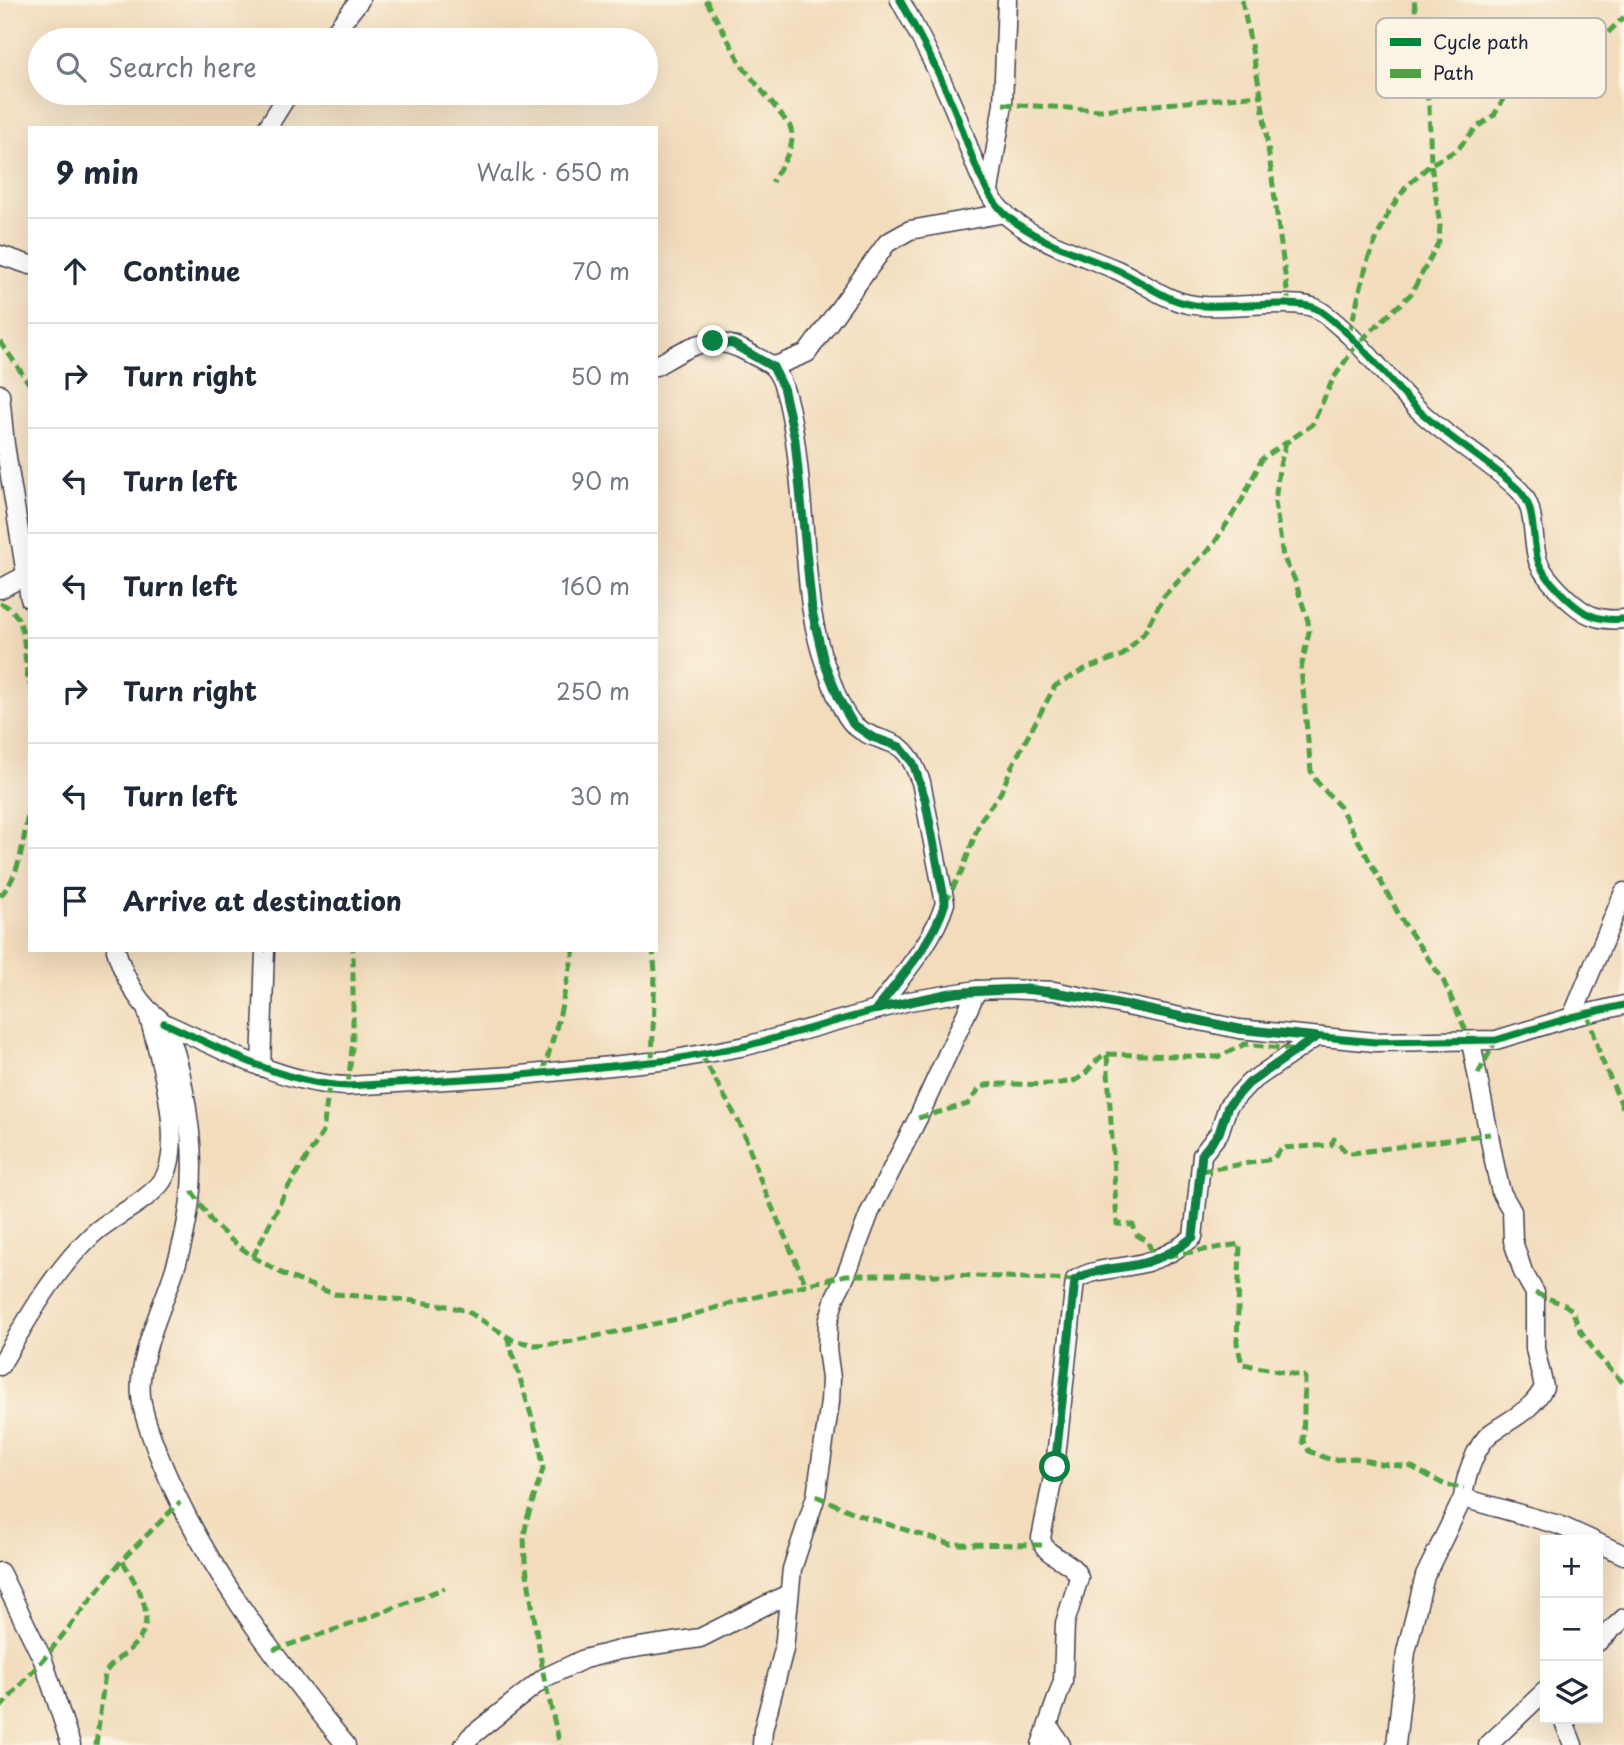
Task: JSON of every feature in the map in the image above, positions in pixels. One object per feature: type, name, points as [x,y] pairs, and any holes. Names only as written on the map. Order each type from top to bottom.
[{"type":"street","points":[[338,28],[360,0]]},
{"type":"street","points":[[900,0],[929,52],[988,193],[1004,213],[1031,232],[1121,272],[1154,292],[1179,302],[1233,308],[1300,304],[1315,307],[1349,334],[1425,416],[1520,491],[1527,500],[1538,562],[1553,584],[1591,616],[1609,620],[1624,619]]},
{"type":"street","points":[[988,193],[1003,104],[1007,0]]},
{"type":"street","points":[[268,126],[281,105]]},
{"type":"street","points":[[773,367],[807,354],[887,243],[910,230],[1004,213]]},
{"type":"street","points":[[0,255],[28,264]]},
{"type":"street","points":[[658,365],[691,345],[713,341],[733,344],[773,367],[783,387],[795,440],[812,611],[824,662],[853,724],[872,737],[900,747],[913,763],[925,799],[945,903],[927,942],[877,1009]]},
{"type":"street","points":[[0,394],[8,518],[28,575],[0,589]]},
{"type":"street","points":[[1572,1017],[1624,892]]},
{"type":"street","points":[[117,952],[124,975],[146,1007],[164,1023],[261,1067],[304,1081],[348,1086],[568,1071],[670,1059],[746,1046],[877,1009],[977,990],[1054,991],[1239,1029],[1375,1042],[1496,1040],[1572,1017],[1624,1005]]},
{"type":"street","points":[[261,1067],[265,952]]},
{"type":"street","points":[[762,1745],[763,1730],[783,1659],[792,1569],[816,1496],[830,1402],[828,1323],[835,1297],[870,1212],[918,1118],[977,990]]},
{"type":"street","points":[[0,1366],[63,1265],[94,1233],[162,1182],[168,1168],[172,1143],[167,1086],[146,1007]]},
{"type":"street","points":[[164,1023],[179,1066],[185,1098],[190,1132],[192,1191],[182,1249],[144,1360],[140,1382],[144,1410],[163,1466],[210,1558],[252,1622],[346,1745]]},
{"type":"street","points":[[1041,1745],[1063,1681],[1065,1623],[1079,1578],[1077,1571],[1046,1550],[1041,1538],[1055,1467],[1075,1280],[1087,1273],[1150,1261],[1180,1248],[1193,1237],[1202,1154],[1219,1133],[1228,1106],[1249,1083],[1316,1037]]},
{"type":"street","points":[[1396,1745],[1406,1652],[1425,1576],[1463,1498],[1464,1488],[1481,1445],[1490,1434],[1527,1411],[1544,1387],[1535,1349],[1535,1293],[1523,1272],[1513,1241],[1512,1211],[1501,1192],[1471,1042]]},
{"type":"street","points":[[1463,1498],[1559,1525],[1581,1535]]},
{"type":"street","points":[[1603,1545],[1624,1555]]},
{"type":"street","points":[[0,1572],[43,1660],[71,1745]]},
{"type":"street","points":[[464,1745],[470,1737],[544,1678],[584,1659],[620,1650],[700,1638],[788,1594]]},
{"type":"street","points":[[1603,1637],[1624,1618]]},
{"type":"street","points":[[1488,1745],[1540,1696]]},
{"type":"street","points":[[1565,1724],[1573,1745]]},
{"type":"street","points":[[1048,1725],[1061,1745]]},
{"type":"marked path","points":[[706,0],[743,67],[790,126],[790,148],[772,182]]},
{"type":"marked path","points":[[1242,0],[1261,95],[1289,305]]},
{"type":"marked path","points":[[1414,0],[1417,18]]},
{"type":"marked path","points":[[1606,34],[1624,17]]},
{"type":"marked path","points":[[1003,104],[1102,110],[1261,95]]},
{"type":"marked path","points":[[945,903],[962,871],[980,821],[1001,792],[1055,686],[1085,669],[1123,655],[1144,633],[1164,596],[1213,545],[1242,500],[1262,459],[1312,425],[1333,379],[1357,344],[1411,294],[1439,241],[1440,225],[1431,164],[1428,98]]},
{"type":"marked path","points":[[1349,334],[1368,259],[1390,210],[1406,187],[1431,164],[1457,150],[1476,128],[1494,115],[1504,98]]},
{"type":"marked path","points":[[0,341],[28,382]]},
{"type":"marked path","points":[[1286,442],[1275,502],[1283,557],[1294,578],[1308,621],[1309,632],[1301,669],[1311,771],[1317,782],[1340,807],[1403,922],[1443,980],[1471,1042]]},
{"type":"marked path","points":[[0,603],[10,609],[21,627],[28,678]]},
{"type":"marked path","points":[[0,896],[14,876],[28,814]]},
{"type":"marked path","points":[[348,1086],[353,1039],[353,952]]},
{"type":"marked path","points":[[543,1073],[574,952]]},
{"type":"marked path","points":[[652,1061],[653,952]]},
{"type":"marked path","points":[[1588,1014],[1601,1058],[1624,1110]]},
{"type":"marked path","points":[[1478,1074],[1496,1040]]},
{"type":"marked path","points":[[918,1118],[968,1104],[979,1089],[986,1085],[1054,1084],[1076,1080],[1105,1054],[1218,1057],[1245,1044],[1299,1050]]},
{"type":"marked path","points":[[701,1054],[742,1128],[762,1184],[806,1285]]},
{"type":"marked path","points":[[1107,1055],[1117,1224],[1133,1225],[1137,1235],[1147,1241],[1155,1258],[1240,1244],[1237,1343],[1242,1364],[1305,1378],[1303,1442],[1309,1451],[1331,1460],[1355,1458],[1412,1467],[1445,1485],[1464,1488]]},
{"type":"marked path","points":[[253,1257],[287,1189],[323,1132],[329,1085]]},
{"type":"marked path","points":[[1201,1171],[1273,1159],[1282,1148],[1331,1145],[1334,1139],[1346,1152],[1353,1153],[1490,1134]]},
{"type":"marked path","points":[[192,1191],[212,1222],[230,1239],[253,1257],[287,1276],[334,1294],[407,1300],[467,1311],[513,1340],[535,1345],[563,1343],[682,1318],[846,1275],[954,1275],[1075,1280]]},
{"type":"marked path","points":[[1535,1293],[1572,1310],[1580,1330],[1598,1356],[1624,1384]]},
{"type":"marked path","points":[[507,1336],[540,1444],[543,1469],[527,1519],[524,1537],[525,1561],[544,1678],[560,1745]]},
{"type":"marked path","points":[[816,1496],[859,1515],[950,1544],[1042,1545]]},
{"type":"marked path","points":[[0,1708],[43,1660],[122,1560],[180,1502]]},
{"type":"marked path","points":[[96,1745],[105,1673],[133,1646],[145,1625],[144,1603],[122,1560]]},
{"type":"marked path","points":[[273,1650],[349,1625],[445,1588]]},
{"type":"cycle path","points":[[900,0],[928,51],[980,176],[1004,213],[1043,239],[1128,275],[1179,302],[1204,306],[1293,304],[1306,305],[1323,313],[1358,344],[1424,415],[1496,470],[1525,497],[1531,514],[1538,561],[1561,593],[1593,616],[1624,619]]},
{"type":"cycle path","points":[[164,1023],[276,1072],[324,1084],[348,1086],[512,1076],[670,1060],[746,1046],[909,1001],[977,990],[1054,991],[1239,1029],[1375,1042],[1496,1040],[1572,1017],[1624,1005]]},
{"type":"route","points":[[713,341],[733,344],[773,367],[783,387],[795,440],[812,611],[824,662],[853,724],[872,737],[900,747],[913,763],[921,782],[945,903],[927,942],[877,1009],[951,993],[1027,989],[1098,999],[1239,1029],[1316,1037],[1249,1083],[1228,1106],[1219,1133],[1202,1154],[1193,1237],[1180,1248],[1150,1261],[1087,1273],[1075,1280],[1055,1467]]}]
